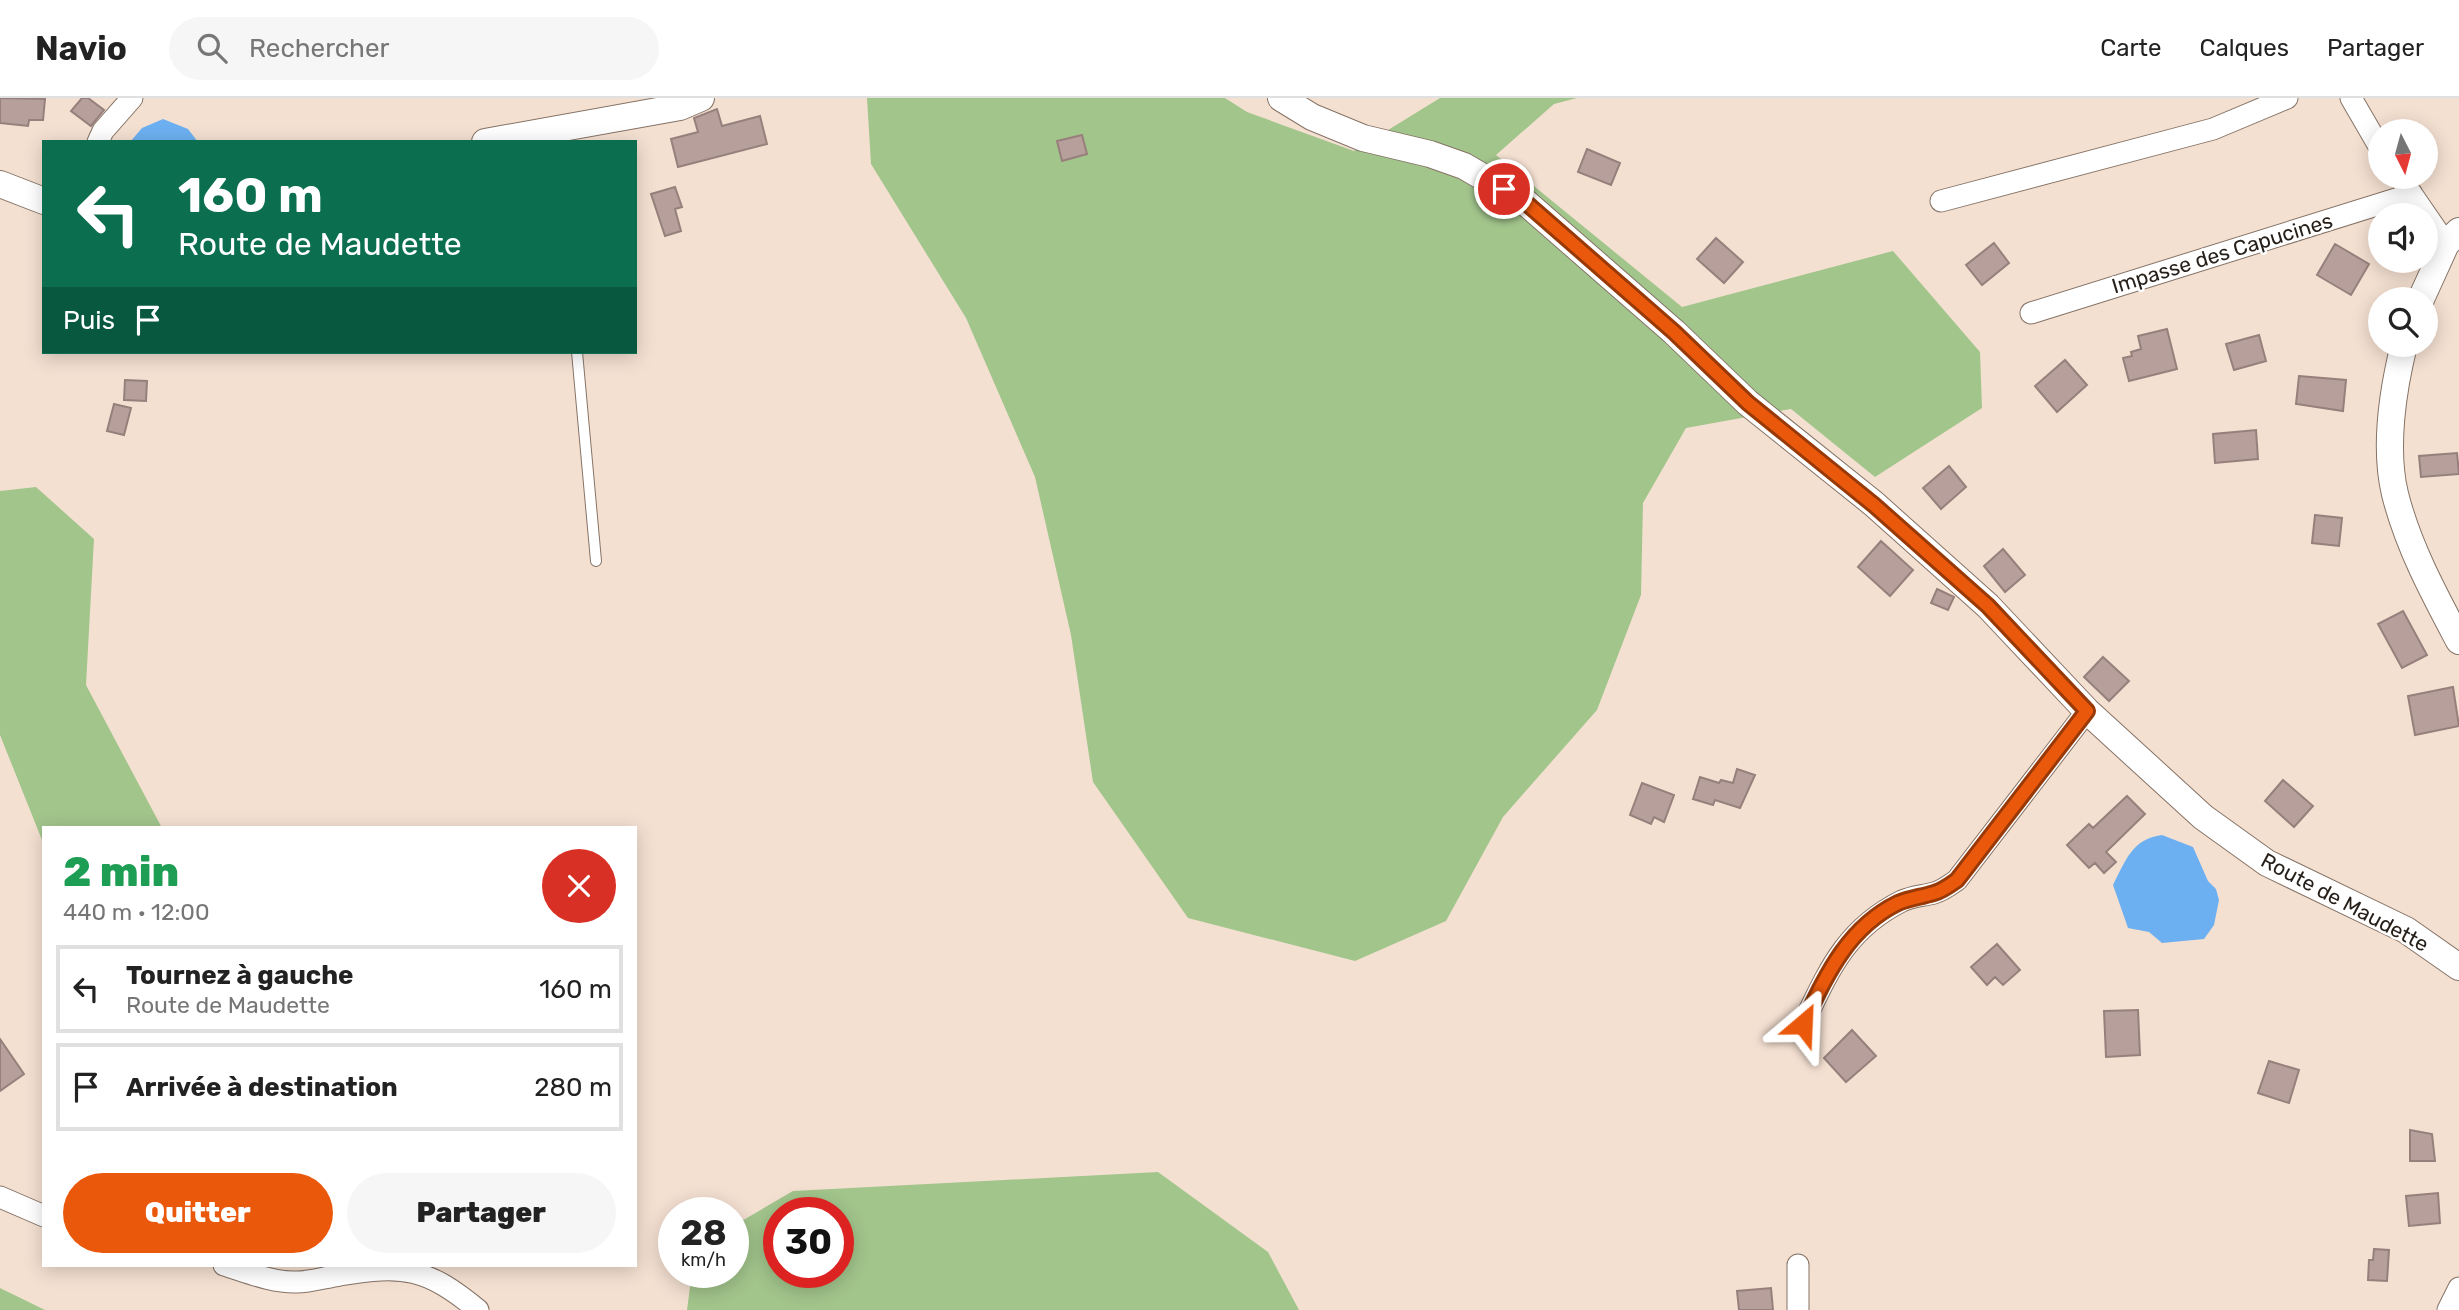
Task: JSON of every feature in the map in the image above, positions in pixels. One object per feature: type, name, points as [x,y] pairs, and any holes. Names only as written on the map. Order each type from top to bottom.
[{"type":"street","points":[[100,140],[103,131],[132,98]]},
{"type":"street","points":[[496,140],[680,107],[701,98]]},
{"type":"street","name":"Route de Maudette","points":[[1281,98],[1312,117],[1363,138],[1430,154],[1464,166],[1524,201],[1674,332],[1748,403],[1874,505],[1988,606],[2087,711],[2203,817],[2267,863],[2406,930],[2459,967]]},
{"type":"street","points":[[1941,201],[2213,129],[2287,98]]},
{"type":"street","points":[[2351,98],[2368,127]]},
{"type":"street","points":[[0,184],[42,200]]},
{"type":"street","name":"Impasse des Capucines","points":[[2031,313],[2394,189]]},
{"type":"street","points":[[2410,189],[2452,237],[2427,287]]},
{"type":"street","points":[[2401,357],[2390,431],[2395,492],[2423,574],[2451,606],[2459,641]]},
{"type":"street","points":[[1803,1024],[1826,977],[1858,930],[1882,911],[1911,897],[1937,893],[1957,880],[2087,711]]},
{"type":"street","points":[[0,1197],[42,1215]]},
{"type":"street","points":[[1798,1265],[1798,1310]]},
{"type":"street","points":[[231,1267],[260,1276],[296,1282],[378,1269],[402,1269],[426,1275],[453,1289],[478,1310]]},
{"type":"street","points":[[2448,1310],[2459,1288]]},
{"type":"lane","points":[[577,354],[596,561]]},
{"type":"green space","points":[[867,98],[1225,98],[1247,112],[1354,151],[1440,98],[1577,98],[1554,104],[1496,155],[1682,307],[1893,251],[1980,352],[1982,408],[1875,477],[1791,409],[1686,428],[1643,503],[1641,595],[1597,710],[1503,817],[1446,921],[1355,961],[1188,918],[1093,782],[1071,635],[1035,477],[966,318],[871,164]]},
{"type":"green space","points":[[36,487],[94,539],[86,685],[161,826],[42,826],[42,840],[0,735],[0,491]]},
{"type":"green space","points":[[1158,1172],[1268,1252],[1299,1310],[687,1310],[690,1288],[749,1288],[749,1217],[763,1208],[763,1288],[854,1288],[854,1197],[783,1197],[793,1191]]},
{"type":"green space","points":[[0,1288],[45,1310],[0,1310]]},
{"type":"water","points":[[163,119],[188,129],[196,140],[132,140],[142,128]]},
{"type":"water","points":[[2162,835],[2193,847],[2208,881],[2216,889],[2219,900],[2214,925],[2204,939],[2162,943],[2149,932],[2128,928],[2113,885],[2131,852],[2144,841]]},
{"type":"building","points":[[0,98],[45,99],[43,120],[29,120],[28,126],[0,123]]},
{"type":"building","points":[[82,98],[88,98],[104,110],[91,126],[71,111]]},
{"type":"building","points":[[717,109],[722,126],[760,116],[767,144],[678,167],[671,139],[698,132],[694,118]]},
{"type":"building","points":[[1082,135],[1087,154],[1062,161],[1057,141]]},
{"type":"building","points":[[1587,149],[1620,163],[1611,185],[1578,172]]},
{"type":"building","points":[[675,187],[682,207],[675,209],[681,231],[665,236],[651,194]]},
{"type":"building","points":[[1716,238],[1743,262],[1724,283],[1697,259]]},
{"type":"building","points":[[1994,243],[2009,263],[1982,285],[1966,265]]},
{"type":"building","points":[[2335,244],[2368,263],[2351,295],[2317,275]]},
{"type":"building","points":[[2167,329],[2177,369],[2129,381],[2123,358],[2132,356],[2131,352],[2141,349],[2138,336]]},
{"type":"building","points":[[2259,335],[2266,361],[2234,370],[2226,344]]},
{"type":"building","points":[[2065,360],[2087,385],[2057,412],[2035,386]]},
{"type":"building","points":[[2299,376],[2346,380],[2343,411],[2296,404]]},
{"type":"building","points":[[125,380],[147,381],[146,401],[124,400]]},
{"type":"building","points":[[114,404],[131,408],[124,435],[107,431]]},
{"type":"building","points":[[2256,430],[2258,459],[2215,463],[2213,434]]},
{"type":"building","points":[[2457,453],[2459,474],[2421,477],[2419,456]]},
{"type":"building","points":[[1949,466],[1966,487],[1941,509],[1923,488]]},
{"type":"building","points":[[2315,515],[2342,518],[2339,546],[2312,543]]},
{"type":"building","points":[[1881,541],[1913,570],[1890,596],[1858,567]]},
{"type":"building","points":[[2003,549],[2025,575],[2005,592],[1984,566]]},
{"type":"building","points":[[1937,589],[1954,597],[1948,610],[1931,603]]},
{"type":"building","points":[[2403,611],[2427,655],[2402,668],[2378,624]]},
{"type":"building","points":[[2103,657],[2129,681],[2109,701],[2084,677]]},
{"type":"building","points":[[2453,687],[2459,726],[2415,735],[2408,696]]},
{"type":"building","points":[[1737,769],[1755,775],[1740,808],[1715,800],[1713,805],[1693,799],[1700,777],[1719,783],[1721,780],[1733,783]]},
{"type":"building","points":[[2283,780],[2313,806],[2294,827],[2265,801]]},
{"type":"building","points":[[1642,783],[1674,795],[1664,822],[1654,817],[1651,824],[1630,815]]},
{"type":"building","points":[[2127,796],[2145,814],[2106,852],[2116,862],[2104,873],[2095,863],[2089,868],[2067,845],[2089,824],[2093,828]]},
{"type":"building","points":[[1997,944],[2020,970],[2003,985],[1995,977],[1987,985],[1971,967]]},
{"type":"building","points":[[2138,1010],[2140,1055],[2106,1057],[2104,1011]]},
{"type":"building","points":[[1852,1030],[1876,1056],[1846,1082],[1824,1058]]},
{"type":"building","points":[[0,1039],[24,1074],[0,1091]]},
{"type":"building","points":[[2269,1061],[2299,1070],[2289,1103],[2258,1093]]},
{"type":"building","points":[[2410,1130],[2432,1134],[2435,1161],[2410,1161]]},
{"type":"building","points":[[2438,1193],[2440,1223],[2409,1226],[2406,1196]]},
{"type":"building","points":[[2374,1249],[2389,1250],[2387,1281],[2368,1280],[2369,1260],[2373,1260]]},
{"type":"building","points":[[1771,1288],[1773,1310],[1739,1310],[1737,1291]]},
{"type":"route","points":[[1504,189],[1524,201],[1674,332],[1748,403],[1874,505],[1988,606],[2087,711],[1957,880],[1937,893],[1911,897],[1882,911],[1858,930],[1826,977],[1803,1024]]}]
